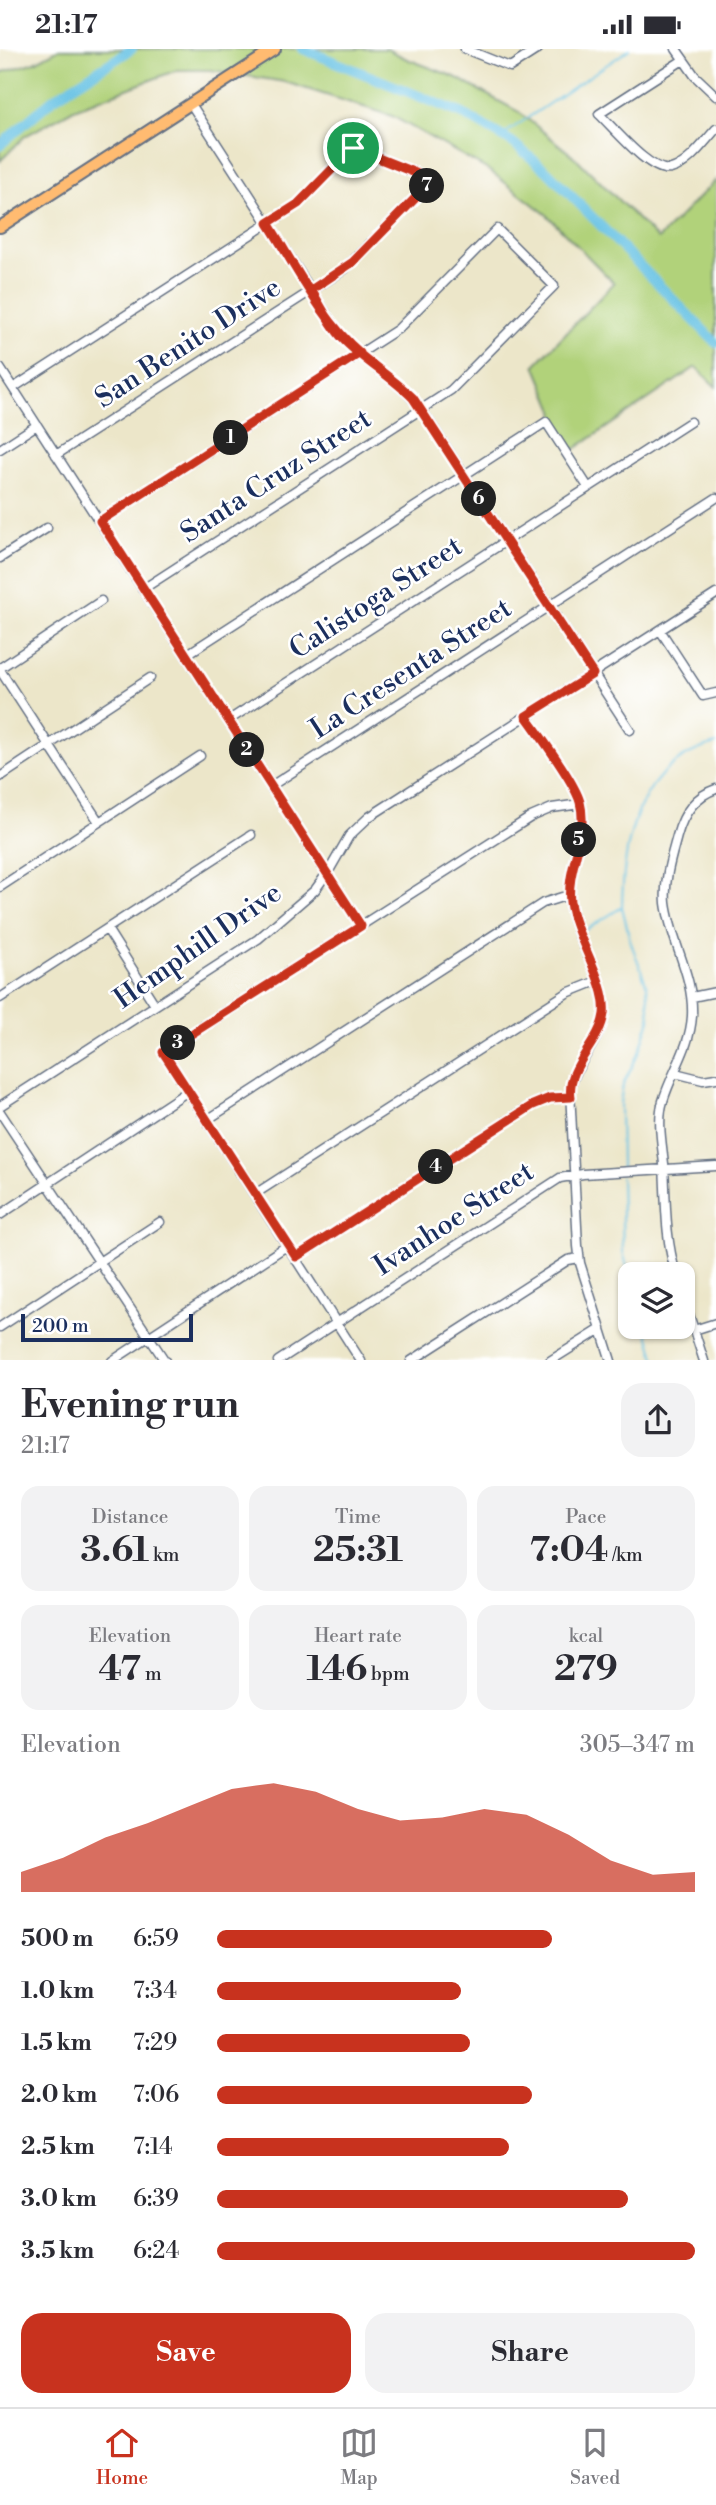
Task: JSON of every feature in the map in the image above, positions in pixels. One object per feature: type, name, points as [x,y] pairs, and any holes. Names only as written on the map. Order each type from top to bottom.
[{"type":"main road","points":[[0,227],[275,49]]},
{"type":"street","points":[[465,49],[510,67],[538,49]]},
{"type":"street","points":[[676,49],[701,83],[716,96]]},
{"type":"street","points":[[683,60],[599,114],[651,164],[665,170],[685,161],[716,129]]},
{"type":"street","points":[[191,104],[343,338],[397,383],[421,409],[630,730]]},
{"type":"street","name":"San Benito Drive","points":[[56,455],[353,262],[433,180],[353,148],[298,204],[268,223]]},
{"type":"street","points":[[13,388],[268,223]]},
{"type":"street","name":"Santa Cruz Street","points":[[143,589],[457,385],[554,286],[497,229],[406,322],[360,353]]},
{"type":"street","points":[[100,521],[360,353]]},
{"type":"street","points":[[0,368],[361,926]]},
{"type":"street","points":[[186,655],[546,422],[588,487]]},
{"type":"street","name":"Calistoga Street","points":[[229,720],[690,422]]},
{"type":"street","points":[[0,449],[37,425]]},
{"type":"street","name":"La Cresenta Street","points":[[271,786],[716,498]]},
{"type":"street","points":[[0,558],[47,528]]},
{"type":"street","name":"Hemphill Drive","points":[[0,1106],[258,939],[308,896],[328,873],[349,836],[369,817],[716,594]]},
{"type":"street","points":[[99,822],[0,669],[101,601]]},
{"type":"street","points":[[660,630],[703,696],[716,693]]},
{"type":"street","points":[[0,777],[150,678]]},
{"type":"street","points":[[526,716],[574,789],[580,804],[581,829],[570,876],[569,897],[576,927],[604,1000],[604,1015],[598,1032],[576,1070],[570,1091],[579,1258],[611,1360]]},
{"type":"street","points":[[0,887],[200,756]]},
{"type":"street","points":[[673,1262],[668,1241],[661,1116],[662,1103],[685,1052],[690,1030],[692,997],[689,976],[671,926],[666,890],[673,853],[686,814],[698,799],[716,789]]},
{"type":"street","points":[[361,1360],[163,1052],[531,817],[552,808],[580,804]]},
{"type":"street","points":[[0,998],[251,835]]},
{"type":"street","points":[[207,1120],[543,903],[569,897]]},
{"type":"street","points":[[107,929],[155,1005]]},
{"type":"street","points":[[255,1194],[567,993],[597,981]]},
{"type":"street","points":[[692,997],[716,992]]},
{"type":"street","points":[[675,1073],[704,1080],[716,1078]]},
{"type":"street","points":[[0,1215],[188,1091]]},
{"type":"street","points":[[296,1257],[533,1105],[550,1098],[571,1097]]},
{"type":"street","points":[[0,1112],[165,1360]]},
{"type":"street","name":"Ivanhoe Street","points":[[278,1360],[552,1182],[576,1175],[716,1166]]},
{"type":"street","points":[[0,1327],[160,1222]]},
{"type":"street","points":[[111,1360],[288,1245]]},
{"type":"street","points":[[411,1360],[568,1260],[579,1258]]},
{"type":"street","points":[[695,1330],[716,1323]]},
{"type":"street","points":[[550,1360],[601,1329]]},
{"type":"street","points":[[695,1333],[704,1360]]},
{"type":"green space","points":[[59,49],[387,49],[455,77],[519,112],[578,160],[658,239],[716,180],[716,387],[696,367],[573,450],[556,425],[554,410],[535,365],[614,283],[547,215],[490,171],[392,116],[285,82],[211,70],[177,70],[74,109],[25,136],[0,161],[0,73],[35,62]]},
{"type":"waterway","points":[[0,145],[53,99],[132,49]]},
{"type":"waterway","points":[[303,49],[463,114],[512,142],[547,171],[716,343]]},
{"type":"waterway","points":[[501,136],[630,49]]},
{"type":"waterway","points":[[584,931],[622,907],[626,855],[632,830],[653,785],[669,768],[690,754],[716,744]]},
{"type":"waterway","points":[[621,1167],[620,1103],[623,1085],[640,1050],[650,1019],[647,986],[631,943],[622,907]]},
{"type":"waterway","points":[[621,1177],[623,1252],[626,1262]]},
{"type":"waterway","points":[[650,1339],[656,1360]]},
{"type":"route","points":[[353,148],[298,204],[268,223],[311,290],[338,332],[343,338],[360,353],[100,521],[361,926],[163,1052],[296,1257],[533,1105],[550,1098],[571,1097],[576,1070],[598,1032],[604,1015],[604,1000],[576,927],[570,903],[570,876],[581,829],[580,804],[574,789],[526,716],[593,674],[413,398],[397,383],[360,353],[346,342],[343,338],[311,290],[353,262],[433,180],[353,148]]}]
